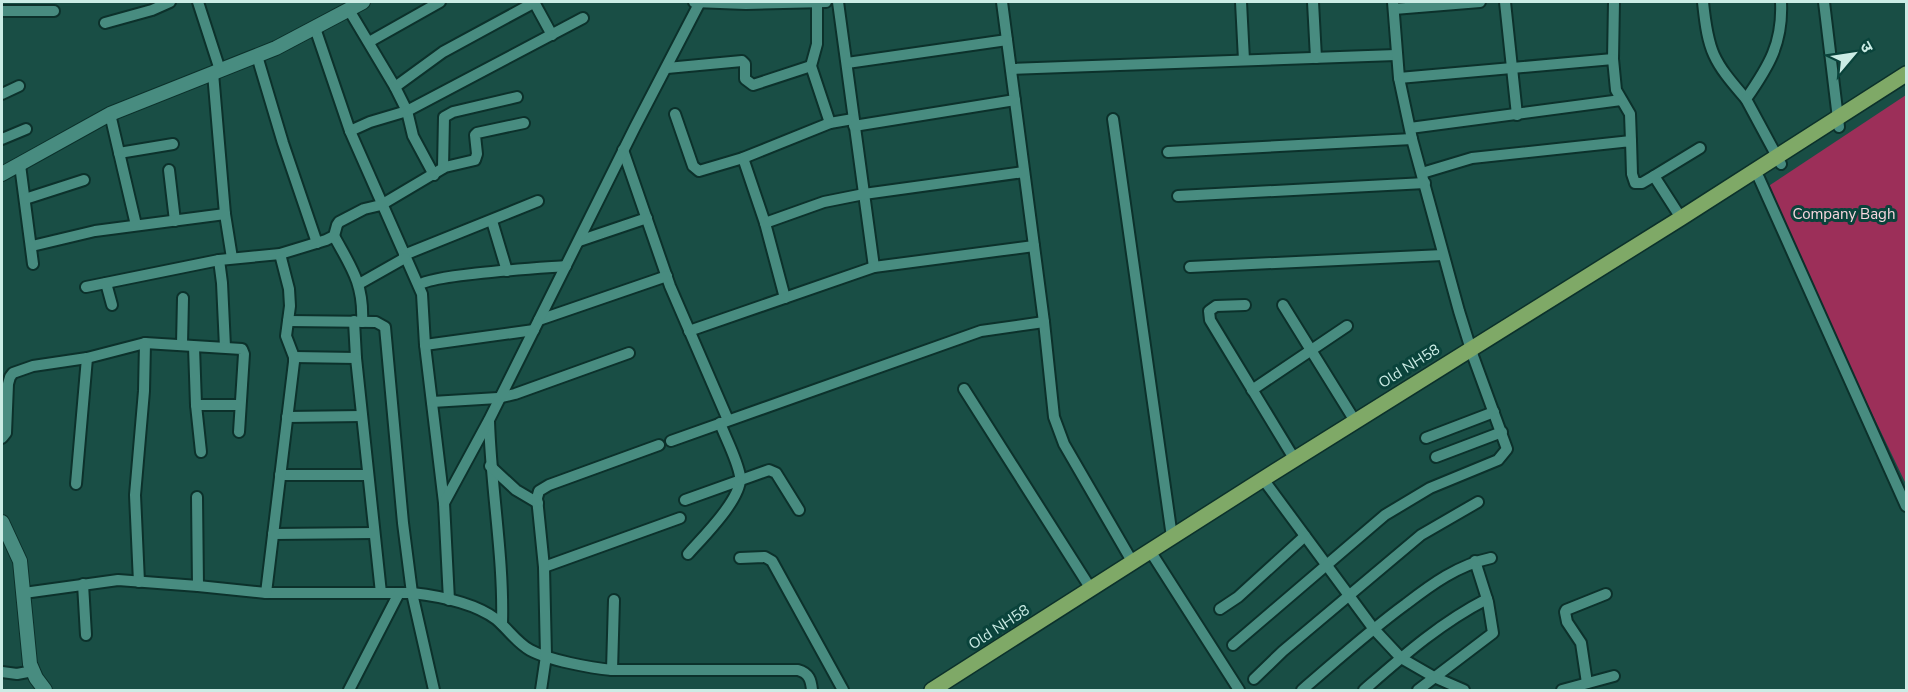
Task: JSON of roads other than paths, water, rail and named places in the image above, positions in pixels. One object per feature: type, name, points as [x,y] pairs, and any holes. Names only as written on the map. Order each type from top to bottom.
[{"type":"main road","name":"Old NH58","points":[[1838,123],[1906,74]]},
{"type":"main road","name":"Old NH58","points":[[932,690],[1172,537],[1906,83]]},
{"type":"main road","name":"Old NH58","points":[[1688,217],[1759,178],[1779,161]]},
{"type":"main road","name":"Old NH58","points":[[945,690],[1154,557],[1355,421],[1472,353]]},
{"type":"street","points":[[105,23],[170,2]]},
{"type":"street","points":[[198,2],[216,72],[225,214],[232,258]]},
{"type":"street","points":[[2,174],[110,114],[257,56],[315,28],[344,8],[363,2]]},
{"type":"street","points":[[369,42],[440,2]]},
{"type":"street","points":[[395,87],[443,52],[534,2],[552,35]]},
{"type":"street","points":[[444,503],[489,420],[698,2],[746,4],[826,2]]},
{"type":"street","points":[[817,2],[817,44],[812,66],[830,123]]},
{"type":"street","points":[[838,2],[874,267]]},
{"type":"street","points":[[1002,2],[1044,322],[1054,417],[1058,430],[1133,563]]},
{"type":"street","points":[[1241,2],[1244,60]]},
{"type":"street","points":[[1313,2],[1316,58]]},
{"type":"street","points":[[1233,645],[1385,515],[1410,499],[1502,457],[1507,449],[1472,353],[1411,134],[1399,78],[1393,5],[1480,2]]},
{"type":"street","points":[[1505,2],[1516,115]]},
{"type":"street","points":[[1614,2],[1615,85],[1629,114],[1632,174],[1635,183],[1642,183],[1700,148]]},
{"type":"street","points":[[1703,2],[1710,49],[1722,72],[1746,99],[1779,161]]},
{"type":"street","points":[[1746,99],[1774,55],[1780,35],[1781,2]]},
{"type":"street","points":[[1824,2],[1838,123]]},
{"type":"street","points":[[344,8],[369,42],[395,87],[414,136],[438,171]]},
{"type":"street","points":[[3,9],[54,11]]},
{"type":"street","points":[[350,131],[406,111],[583,18]]},
{"type":"street","points":[[315,28],[350,131],[422,294],[425,345],[444,503],[449,600]]},
{"type":"street","points":[[847,63],[1007,40]]},
{"type":"street","points":[[1011,69],[1396,55]]},
{"type":"street","points":[[257,56],[316,243]]},
{"type":"street","points":[[1399,78],[1613,59]]},
{"type":"street","points":[[667,68],[741,61],[745,64],[745,79],[753,85],[812,66]]},
{"type":"street","points":[[2,94],[20,86]]},
{"type":"street","points":[[438,171],[444,117],[453,112],[517,97]]},
{"type":"street","points":[[675,114],[693,166],[696,170],[702,171],[743,158],[830,123],[853,122],[1015,100]]},
{"type":"street","points":[[1168,152],[1411,134],[1516,115],[1621,100]]},
{"type":"street","points":[[110,114],[136,225]]},
{"type":"street","points":[[1113,119],[1172,537]]},
{"type":"street","points":[[381,593],[356,358],[358,321],[363,302],[359,284],[334,236],[337,225],[364,209],[381,205],[438,171],[475,160],[477,154],[475,135],[477,133],[524,123]]},
{"type":"street","points":[[2,139],[26,129]]},
{"type":"street","points":[[1178,196],[1423,178],[1472,158],[1631,141]]},
{"type":"street","points":[[119,153],[173,144]]},
{"type":"street","points":[[623,150],[667,276],[724,421],[740,480],[733,499],[688,554]]},
{"type":"street","points":[[743,158],[765,223],[785,298]]},
{"type":"street","points":[[20,165],[33,264]]},
{"type":"street","points":[[169,170],[175,220]]},
{"type":"street","points":[[765,223],[824,202],[864,194],[1024,172]]},
{"type":"street","points":[[1654,176],[1688,217]]},
{"type":"street","points":[[1759,178],[1906,506]]},
{"type":"street","points":[[25,199],[84,180]]},
{"type":"street","points":[[359,284],[405,256],[538,201]]},
{"type":"street","points":[[32,246],[95,231],[225,214]]},
{"type":"street","points":[[579,241],[647,218]]},
{"type":"street","points":[[492,221],[507,271]]},
{"type":"street","points":[[86,287],[219,260],[280,254],[334,236]]},
{"type":"street","points":[[689,331],[874,267],[1034,246]]},
{"type":"street","points":[[266,593],[294,357],[286,336],[289,289],[280,254]]},
{"type":"street","points":[[1190,267],[1443,255]]},
{"type":"street","points":[[219,260],[225,347]]},
{"type":"street","points":[[419,285],[427,281],[566,266]]},
{"type":"street","points":[[425,345],[537,325],[667,276]]},
{"type":"street","points":[[106,283],[112,305]]},
{"type":"street","points":[[182,344],[183,298]]},
{"type":"street","points":[[1245,305],[1216,306],[1209,311],[1209,316],[1295,460]]},
{"type":"street","points":[[1283,305],[1355,421]]},
{"type":"street","points":[[288,321],[379,323],[385,327],[387,332],[395,450],[412,593],[434,690]]},
{"type":"street","points":[[671,441],[981,331],[1044,322]]},
{"type":"street","points":[[1252,390],[1347,326]]},
{"type":"street","points":[[138,582],[135,495],[144,391],[145,343]]},
{"type":"street","points":[[2,438],[6,433],[8,384],[13,373],[39,364],[87,358],[145,343],[182,344],[194,347],[239,347],[244,351],[239,432]]},
{"type":"street","points":[[194,347],[196,405],[201,452]]},
{"type":"street","points":[[432,402],[498,398],[530,390],[629,353]]},
{"type":"street","points":[[294,357],[356,358]]},
{"type":"street","points":[[76,484],[87,358]]},
{"type":"street","points":[[964,389],[1091,589]]},
{"type":"street","points":[[196,405],[240,405]]},
{"type":"street","points":[[1426,438],[1494,412]]},
{"type":"street","points":[[287,417],[362,416]]},
{"type":"street","points":[[489,420],[490,466],[501,586],[502,624]]},
{"type":"street","points":[[1436,457],[1502,432]]},
{"type":"street","points":[[541,690],[546,656],[539,492],[549,485],[659,445]]},
{"type":"street","points":[[490,466],[516,490],[538,503]]},
{"type":"street","points":[[685,500],[773,470],[799,510]]},
{"type":"street","points":[[280,475],[368,475]]},
{"type":"street","points":[[1265,481],[1373,628],[1401,657],[1434,677],[1464,690]]},
{"type":"street","points":[[196,497],[198,585]]},
{"type":"street","points":[[1254,679],[1283,651],[1421,535],[1478,502]]},
{"type":"street","points":[[544,567],[680,518]]},
{"type":"street","points":[[2,522],[9,550],[20,561],[33,672],[45,690]]},
{"type":"street","points":[[273,534],[374,533]]},
{"type":"street","points":[[1220,609],[1238,597],[1305,536]]},
{"type":"street","points":[[740,558],[765,557],[772,561],[843,690]]},
{"type":"street","points":[[1154,557],[1239,690]]},
{"type":"street","points":[[1302,690],[1373,628],[1434,583],[1475,561],[1491,558]]},
{"type":"street","points":[[1418,690],[1493,633],[1487,599],[1475,561]]},
{"type":"street","points":[[24,593],[118,580],[198,585],[266,593],[412,593],[436,596],[482,611],[502,624],[529,650],[591,668],[798,670],[807,675],[812,690]]},
{"type":"street","points":[[83,584],[86,636]]},
{"type":"street","points":[[349,690],[399,593]]},
{"type":"street","points":[[1581,687],[1581,643],[1567,622],[1564,612],[1606,594]]},
{"type":"street","points":[[1364,690],[1401,657],[1444,624],[1487,599]]},
{"type":"street","points":[[612,670],[614,600]]},
{"type":"street","points":[[2,672],[17,674],[33,672]]},
{"type":"street","points":[[1562,690],[1581,687],[1614,676]]},
{"type":"park label","name":"Company Bagh","points":[[1844,214]]}]
